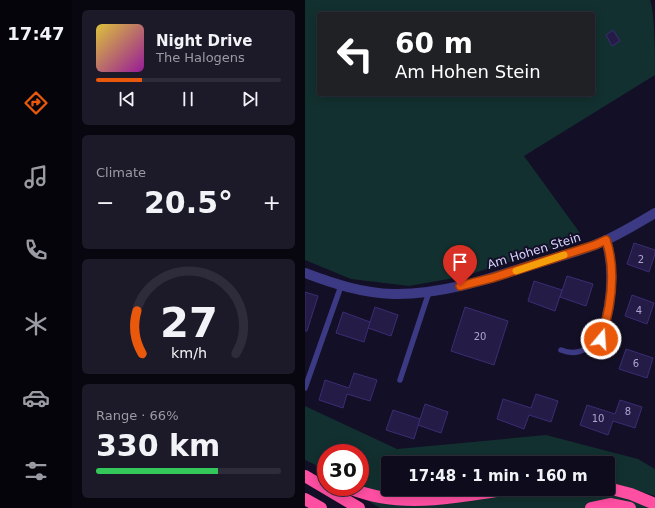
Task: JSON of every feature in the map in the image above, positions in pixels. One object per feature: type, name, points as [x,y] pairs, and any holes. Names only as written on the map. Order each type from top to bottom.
[{"type":"highway","points":[[305,469],[317,475]]},
{"type":"highway","points":[[305,476],[359,508]]},
{"type":"highway","points":[[615,490],[631,494],[655,504]]},
{"type":"highway","points":[[369,494],[381,497],[416,500],[464,496]]},
{"type":"highway","points":[[305,499],[321,508]]},
{"type":"highway","points":[[591,508],[609,504],[630,508]]},
{"type":"street","name":"Am Hohen Stein","points":[[305,273],[341,286],[376,293],[405,294],[429,292],[492,278],[589,247],[606,240],[655,213]]},
{"type":"street","points":[[601,339],[608,319],[612,272],[606,240]]},
{"type":"lane","points":[[305,388],[341,286]]},
{"type":"lane","points":[[401,380],[429,292]]},
{"type":"lane","points":[[561,350],[575,354],[581,352],[601,339]]},
{"type":"green space","points":[[305,0],[650,0],[654,25],[655,75],[524,156],[580,233],[572,236],[574,241],[465,276],[409,286],[351,279],[305,260]]},
{"type":"green space","points":[[305,406],[397,449],[546,435],[638,459],[655,469],[655,496],[615,484],[615,456],[381,456],[381,491],[369,488],[369,444],[317,444],[317,466],[305,460]]},
{"type":"green space","points":[[615,492],[655,508],[380,508],[365,499],[450,496],[615,496]]},
{"type":"building","points":[[613,30],[620,41],[612,46],[606,35]]},
{"type":"building","points":[[634,243],[655,250],[649,272],[627,264]]},
{"type":"building","points":[[567,276],[593,284],[586,306],[560,297]]},
{"type":"building","points":[[534,281],[562,290],[555,311],[528,301]]},
{"type":"building","points":[[305,292],[318,296],[307,331],[305,331]]},
{"type":"building","points":[[632,295],[654,303],[647,324],[625,316]]},
{"type":"building","points":[[375,307],[398,315],[391,336],[368,328]]},
{"type":"building","points":[[465,307],[508,321],[494,365],[451,351]]},
{"type":"building","points":[[343,312],[370,322],[364,342],[336,333]]},
{"type":"building","points":[[626,349],[653,358],[647,378],[619,369]]},
{"type":"building","points":[[354,373],[377,380],[370,401],[347,394],[343,408],[319,400],[325,380],[349,388]]},
{"type":"building","points":[[536,394],[558,401],[551,422],[529,415],[524,429],[497,419],[503,399],[531,408]]},
{"type":"building","points":[[620,400],[642,407],[635,428],[613,421],[608,435],[580,425],[587,405],[615,414]]},
{"type":"building","points":[[425,404],[448,412],[441,433],[418,425]]},
{"type":"building","points":[[393,410],[420,419],[414,439],[386,430]]},
{"type":"slow traffic","points":[[516,271],[564,255]]},
{"type":"route","points":[[460,286],[492,278],[595,245],[606,240],[612,272],[608,319],[601,339]]}]
